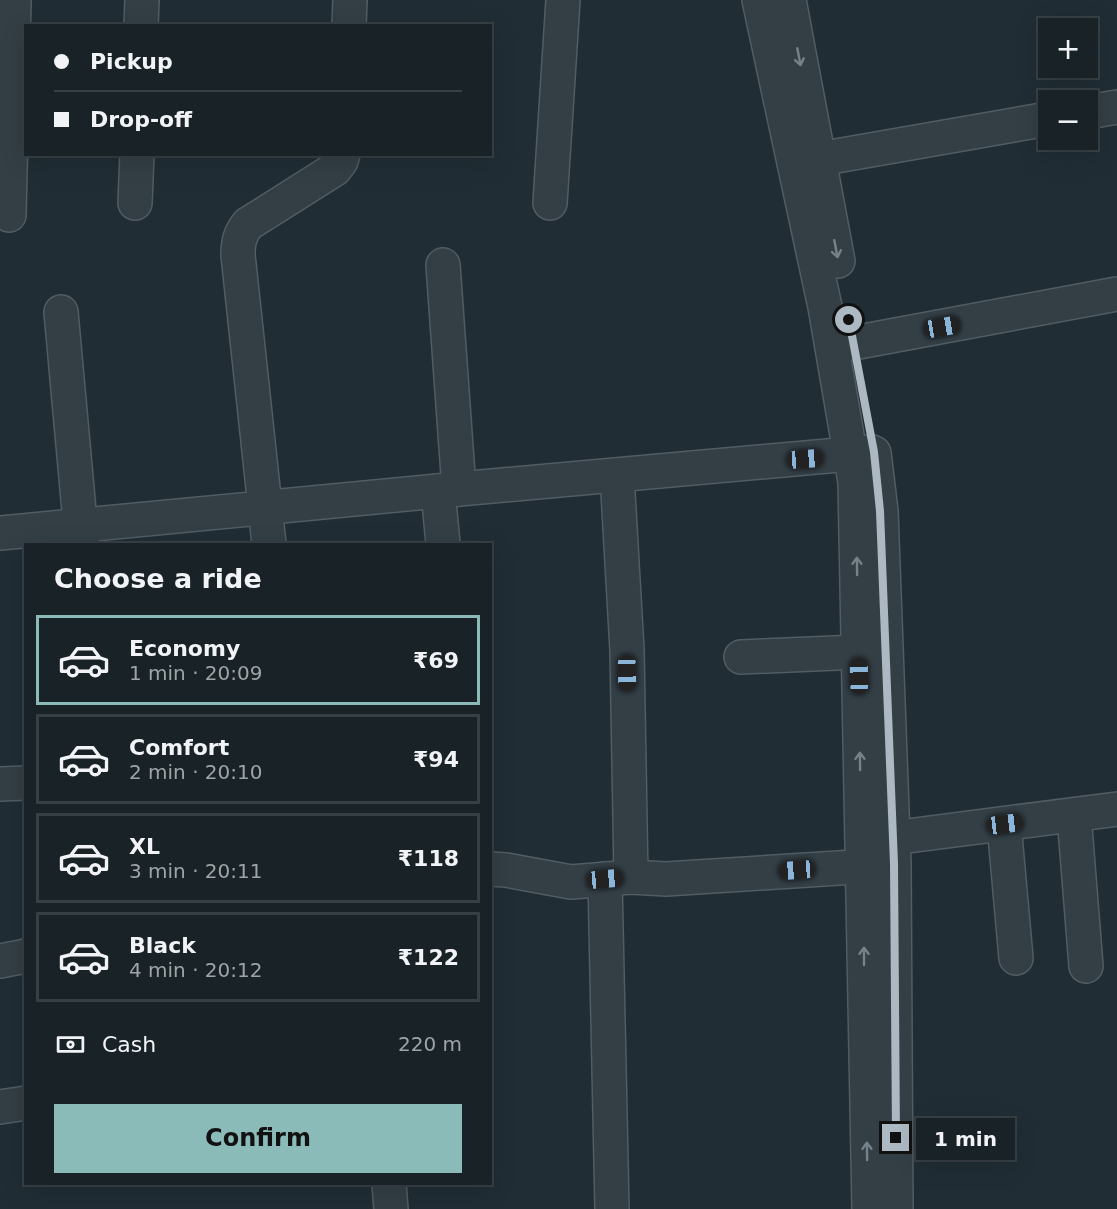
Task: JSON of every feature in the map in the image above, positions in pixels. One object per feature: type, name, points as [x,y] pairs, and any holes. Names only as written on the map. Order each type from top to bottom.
[{"type":"street","points":[[9,215],[19,92],[14,0]]},
{"type":"street","points":[[141,24],[142,0]]},
{"type":"street","points":[[349,24],[350,0]]},
{"type":"street","points":[[550,203],[563,0]]},
{"type":"street","points":[[759,0],[825,307],[880,511],[883,856],[896,1209]]},
{"type":"street","points":[[789,0],[853,343],[863,453],[857,518],[859,652],[883,856],[869,1209]]},
{"type":"street","points":[[1098,110],[1117,106]]},
{"type":"street","points":[[819,159],[1038,121]]},
{"type":"street","points":[[135,202],[137,156]]},
{"type":"street","points":[[269,543],[238,242],[248,224],[335,169],[342,156]]},
{"type":"street","points":[[443,265],[449,490],[443,543]]},
{"type":"street","points":[[853,343],[1117,294]]},
{"type":"street","points":[[61,312],[81,534]]},
{"type":"street","points":[[0,533],[81,534],[264,507],[863,453]]},
{"type":"street","points":[[612,1209],[618,878],[627,650],[617,475]]},
{"type":"street","points":[[741,657],[859,652]]},
{"type":"street","points":[[0,784],[24,783]]},
{"type":"street","points":[[492,869],[570,882],[618,878],[666,879],[883,856],[1005,824],[1117,809]]},
{"type":"street","points":[[1074,815],[1086,966]]},
{"type":"street","points":[[1005,824],[1016,958]]},
{"type":"street","points":[[0,961],[24,956]]},
{"type":"street","points":[[0,1107],[24,1103]]},
{"type":"street","points":[[389,1185],[391,1209]]},
{"type":"route","points":[[849,320],[874,452],[880,511],[894,864],[896,1138]]}]
